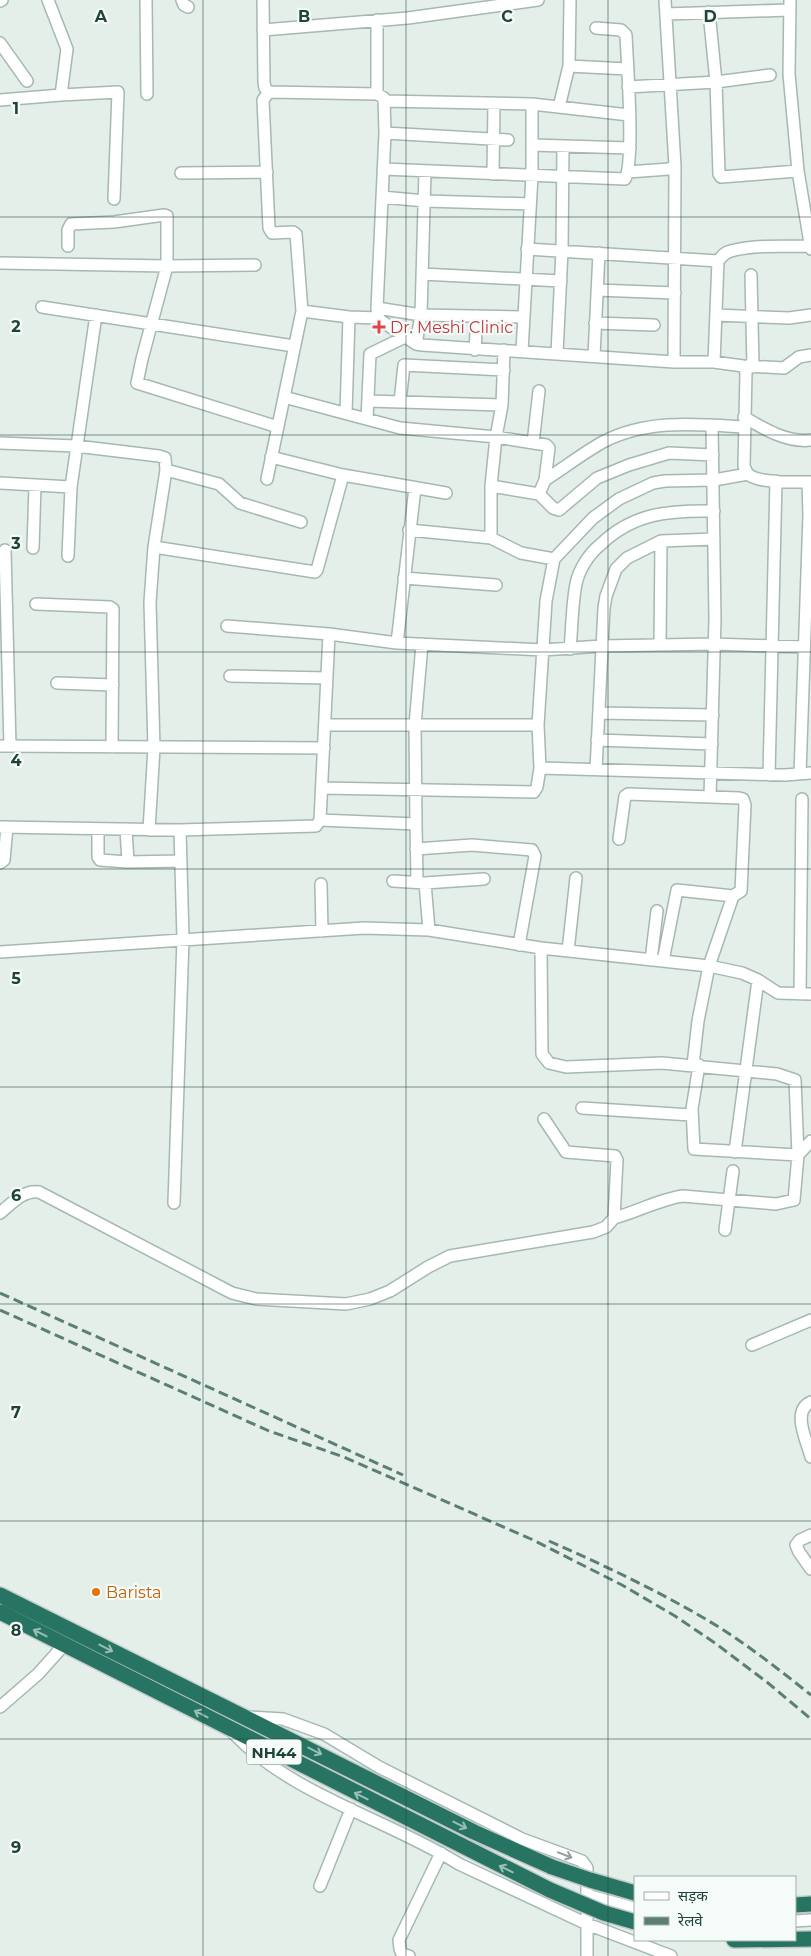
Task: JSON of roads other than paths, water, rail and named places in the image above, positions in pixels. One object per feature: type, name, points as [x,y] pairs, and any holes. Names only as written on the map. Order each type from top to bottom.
[{"type":"highway","name":"NH44","points":[[0,1595],[474,1832],[552,1867],[634,1893]]},
{"type":"highway","name":"NH44","points":[[0,1612],[550,1890],[604,1913],[634,1922]]},
{"type":"highway","points":[[796,1905],[811,1904]]},
{"type":"highway","points":[[796,1939],[811,1939]]},
{"type":"street","points":[[48,0],[67,54],[61,94]]},
{"type":"street","points":[[146,0],[147,94]]},
{"type":"street","points":[[263,0],[264,82],[265,88],[269,92],[532,104],[629,115]]},
{"type":"street","points":[[263,30],[377,20],[538,0]]},
{"type":"street","points":[[559,107],[569,66],[570,0]]},
{"type":"street","points":[[665,0],[675,166],[674,362]]},
{"type":"street","points":[[527,249],[718,261],[730,251],[756,248],[811,247],[798,171],[789,74],[789,5],[666,14]]},
{"type":"street","points":[[709,12],[716,82],[717,170],[720,176],[798,171]]},
{"type":"street","points":[[377,20],[385,133],[378,313]]},
{"type":"street","points":[[383,168],[625,179],[628,172],[630,148],[625,32],[596,28]]},
{"type":"street","points":[[0,44],[27,81]]},
{"type":"street","points":[[569,66],[627,69]]},
{"type":"street","points":[[628,87],[716,82],[770,75]]},
{"type":"street","points":[[0,100],[61,94],[118,92],[114,199]]},
{"type":"street","points":[[266,479],[302,311],[297,235],[293,232],[274,233],[270,230],[263,100],[269,92]]},
{"type":"street","points":[[493,174],[494,103]]},
{"type":"street","points":[[522,350],[532,176],[532,104]]},
{"type":"street","points":[[385,133],[508,140]]},
{"type":"street","points":[[532,145],[630,148]]},
{"type":"street","points":[[556,353],[561,281],[563,146]]},
{"type":"street","points":[[628,172],[669,170],[675,166]]},
{"type":"street","points":[[416,344],[421,315],[425,171]]},
{"type":"street","points":[[181,173],[266,172]]},
{"type":"street","points":[[382,197],[425,201],[530,204]]},
{"type":"street","points":[[68,246],[68,230],[71,224],[114,222],[164,215],[168,218],[166,266],[137,379],[138,385],[278,427]]},
{"type":"street","points":[[594,356],[598,253]]},
{"type":"street","points":[[714,362],[718,261]]},
{"type":"street","points":[[0,263],[166,266],[256,265]]},
{"type":"street","points":[[422,274],[561,281]]},
{"type":"street","points":[[748,474],[744,466],[744,422],[746,372],[753,317],[751,275]]},
{"type":"street","points":[[597,290],[675,293]]},
{"type":"street","points":[[42,307],[294,346]]},
{"type":"street","points":[[302,311],[349,317],[378,313],[523,317]]},
{"type":"street","points":[[378,313],[416,344],[475,350],[522,350],[674,362],[714,362],[748,367],[784,368],[799,357],[811,355]]},
{"type":"street","points":[[68,556],[71,487],[96,315]]},
{"type":"street","points":[[716,316],[799,318],[811,315]]},
{"type":"street","points":[[475,350],[477,316]]},
{"type":"street","points":[[346,413],[349,317]]},
{"type":"street","points":[[595,323],[654,326]]},
{"type":"street","points":[[367,419],[370,354],[406,337]]},
{"type":"street","points":[[491,538],[491,486],[496,437],[502,404],[504,350]]},
{"type":"street","points":[[400,402],[404,365],[504,370]]},
{"type":"street","points":[[533,443],[539,391]]},
{"type":"street","points":[[284,396],[400,428],[496,437],[546,445],[549,448],[545,480],[538,494]]},
{"type":"street","points":[[368,401],[502,404]]},
{"type":"street","points":[[545,480],[603,442],[632,432],[658,426],[687,423],[712,425],[744,422],[789,439],[811,440]]},
{"type":"street","points":[[710,797],[714,644],[712,425]]},
{"type":"street","points":[[0,443],[76,446],[165,458],[166,470],[154,547],[150,602],[154,748],[149,830]]},
{"type":"street","points":[[491,486],[538,494],[553,508],[559,510],[598,478],[629,465],[669,454],[713,455]]},
{"type":"street","points":[[271,457],[343,475],[446,493]]},
{"type":"street","points":[[166,470],[219,484],[240,503],[302,522]]},
{"type":"street","points":[[322,788],[534,792],[538,787],[540,768],[538,725],[546,601],[554,559],[592,518],[619,499],[658,482],[714,480],[748,474],[776,481],[809,482],[809,579],[804,647],[805,774],[769,775],[540,768]]},
{"type":"street","points":[[154,547],[314,572],[317,570],[343,475]]},
{"type":"street","points":[[769,775],[776,481]]},
{"type":"street","points":[[0,484],[71,487]]},
{"type":"street","points":[[33,548],[35,486]]},
{"type":"street","points":[[397,643],[415,488]]},
{"type":"street","points":[[570,649],[576,583],[591,553],[612,533],[640,518],[681,510],[714,511]]},
{"type":"street","points":[[409,530],[491,538],[521,553],[554,559]]},
{"type":"street","points":[[596,770],[601,646],[606,596],[616,569],[627,558],[661,542],[714,539]]},
{"type":"street","points":[[660,645],[661,542]]},
{"type":"street","points":[[5,550],[5,746],[324,748]]},
{"type":"street","points":[[404,578],[496,585]]},
{"type":"street","points":[[36,604],[112,608],[112,747]]},
{"type":"street","points":[[227,626],[329,634],[397,643],[543,650],[601,646],[714,644],[804,647]]},
{"type":"street","points":[[0,864],[4,860],[4,827],[180,830],[316,826],[320,820],[329,634]]},
{"type":"street","points":[[422,644],[415,725],[416,849],[429,930]]},
{"type":"street","points":[[230,676],[327,678]]},
{"type":"street","points":[[56,683],[112,685]]},
{"type":"street","points":[[598,713],[713,715]]},
{"type":"street","points":[[325,725],[538,725]]},
{"type":"street","points":[[598,740],[712,744]]},
{"type":"street","points":[[619,839],[625,796],[628,794],[739,798],[743,800],[745,805],[741,891],[732,896],[677,890],[663,961]]},
{"type":"street","points":[[0,952],[364,928],[429,930],[541,948],[709,966],[742,973],[758,980],[778,993],[806,994],[802,798]]},
{"type":"street","points":[[320,820],[416,824]]},
{"type":"street","points":[[98,829],[99,859],[128,862],[181,860]]},
{"type":"street","points":[[126,829],[128,862]]},
{"type":"street","points":[[174,1203],[183,939],[180,830]]},
{"type":"street","points":[[416,849],[472,845],[532,850],[535,856],[519,945]]},
{"type":"street","points":[[568,951],[576,878]]},
{"type":"street","points":[[393,880],[421,883],[484,880]]},
{"type":"street","points":[[321,884],[322,931]]},
{"type":"street","points":[[732,896],[709,966],[698,1021],[692,1115],[694,1149],[798,1155]]},
{"type":"street","points":[[650,960],[657,911]]},
{"type":"street","points":[[0,1212],[24,1194],[39,1192],[232,1293],[256,1299],[331,1305],[356,1303],[384,1294],[450,1256],[594,1232],[606,1226],[614,1218],[675,1197],[691,1196],[776,1204],[792,1201],[795,1198],[798,1155],[796,1080],[777,1074],[662,1062],[566,1067],[545,1060],[542,1054],[541,1043],[541,948]]},
{"type":"street","points":[[735,1152],[758,980]]},
{"type":"street","points":[[582,1108],[692,1115]]},
{"type":"street","points":[[544,1119],[565,1152],[615,1156],[617,1160],[614,1218]]},
{"type":"street","points":[[798,1155],[811,1140]]},
{"type":"street","points":[[725,1230],[733,1171]]},
{"type":"street","points":[[752,1345],[811,1320]]},
{"type":"street","points":[[811,1402],[802,1408],[801,1417],[811,1458]]},
{"type":"street","points":[[811,1535],[800,1540],[796,1545],[798,1552],[811,1569]]},
{"type":"street","points":[[0,1707],[38,1674],[64,1644]]},
{"type":"street","points":[[243,1717],[283,1719],[324,1734],[379,1767],[514,1834],[582,1861],[588,1868],[587,1956]]},
{"type":"street","points":[[227,1727],[248,1749],[288,1776],[351,1810],[459,1864],[587,1924],[672,1956]]},
{"type":"street","points":[[320,1886],[351,1810]]},
{"type":"street","points":[[409,1956],[402,1954],[399,1940],[440,1853]]},
{"type":"street","points":[[587,1895],[634,1908]]},
{"type":"street","points":[[796,1921],[811,1920]]},
{"type":"railway","points":[[0,1293],[403,1475]]},
{"type":"railway","points":[[0,1310],[269,1431],[344,1457],[531,1539],[622,1585],[675,1616],[768,1683],[811,1719]]},
{"type":"railway","points":[[549,1541],[637,1582],[722,1629],[811,1695]]},
{"type":"place","name":"Dr. Meshi Clinic","points":[[379,327]]},
{"type":"place","name":"Barista","points":[[96,1592]]}]
